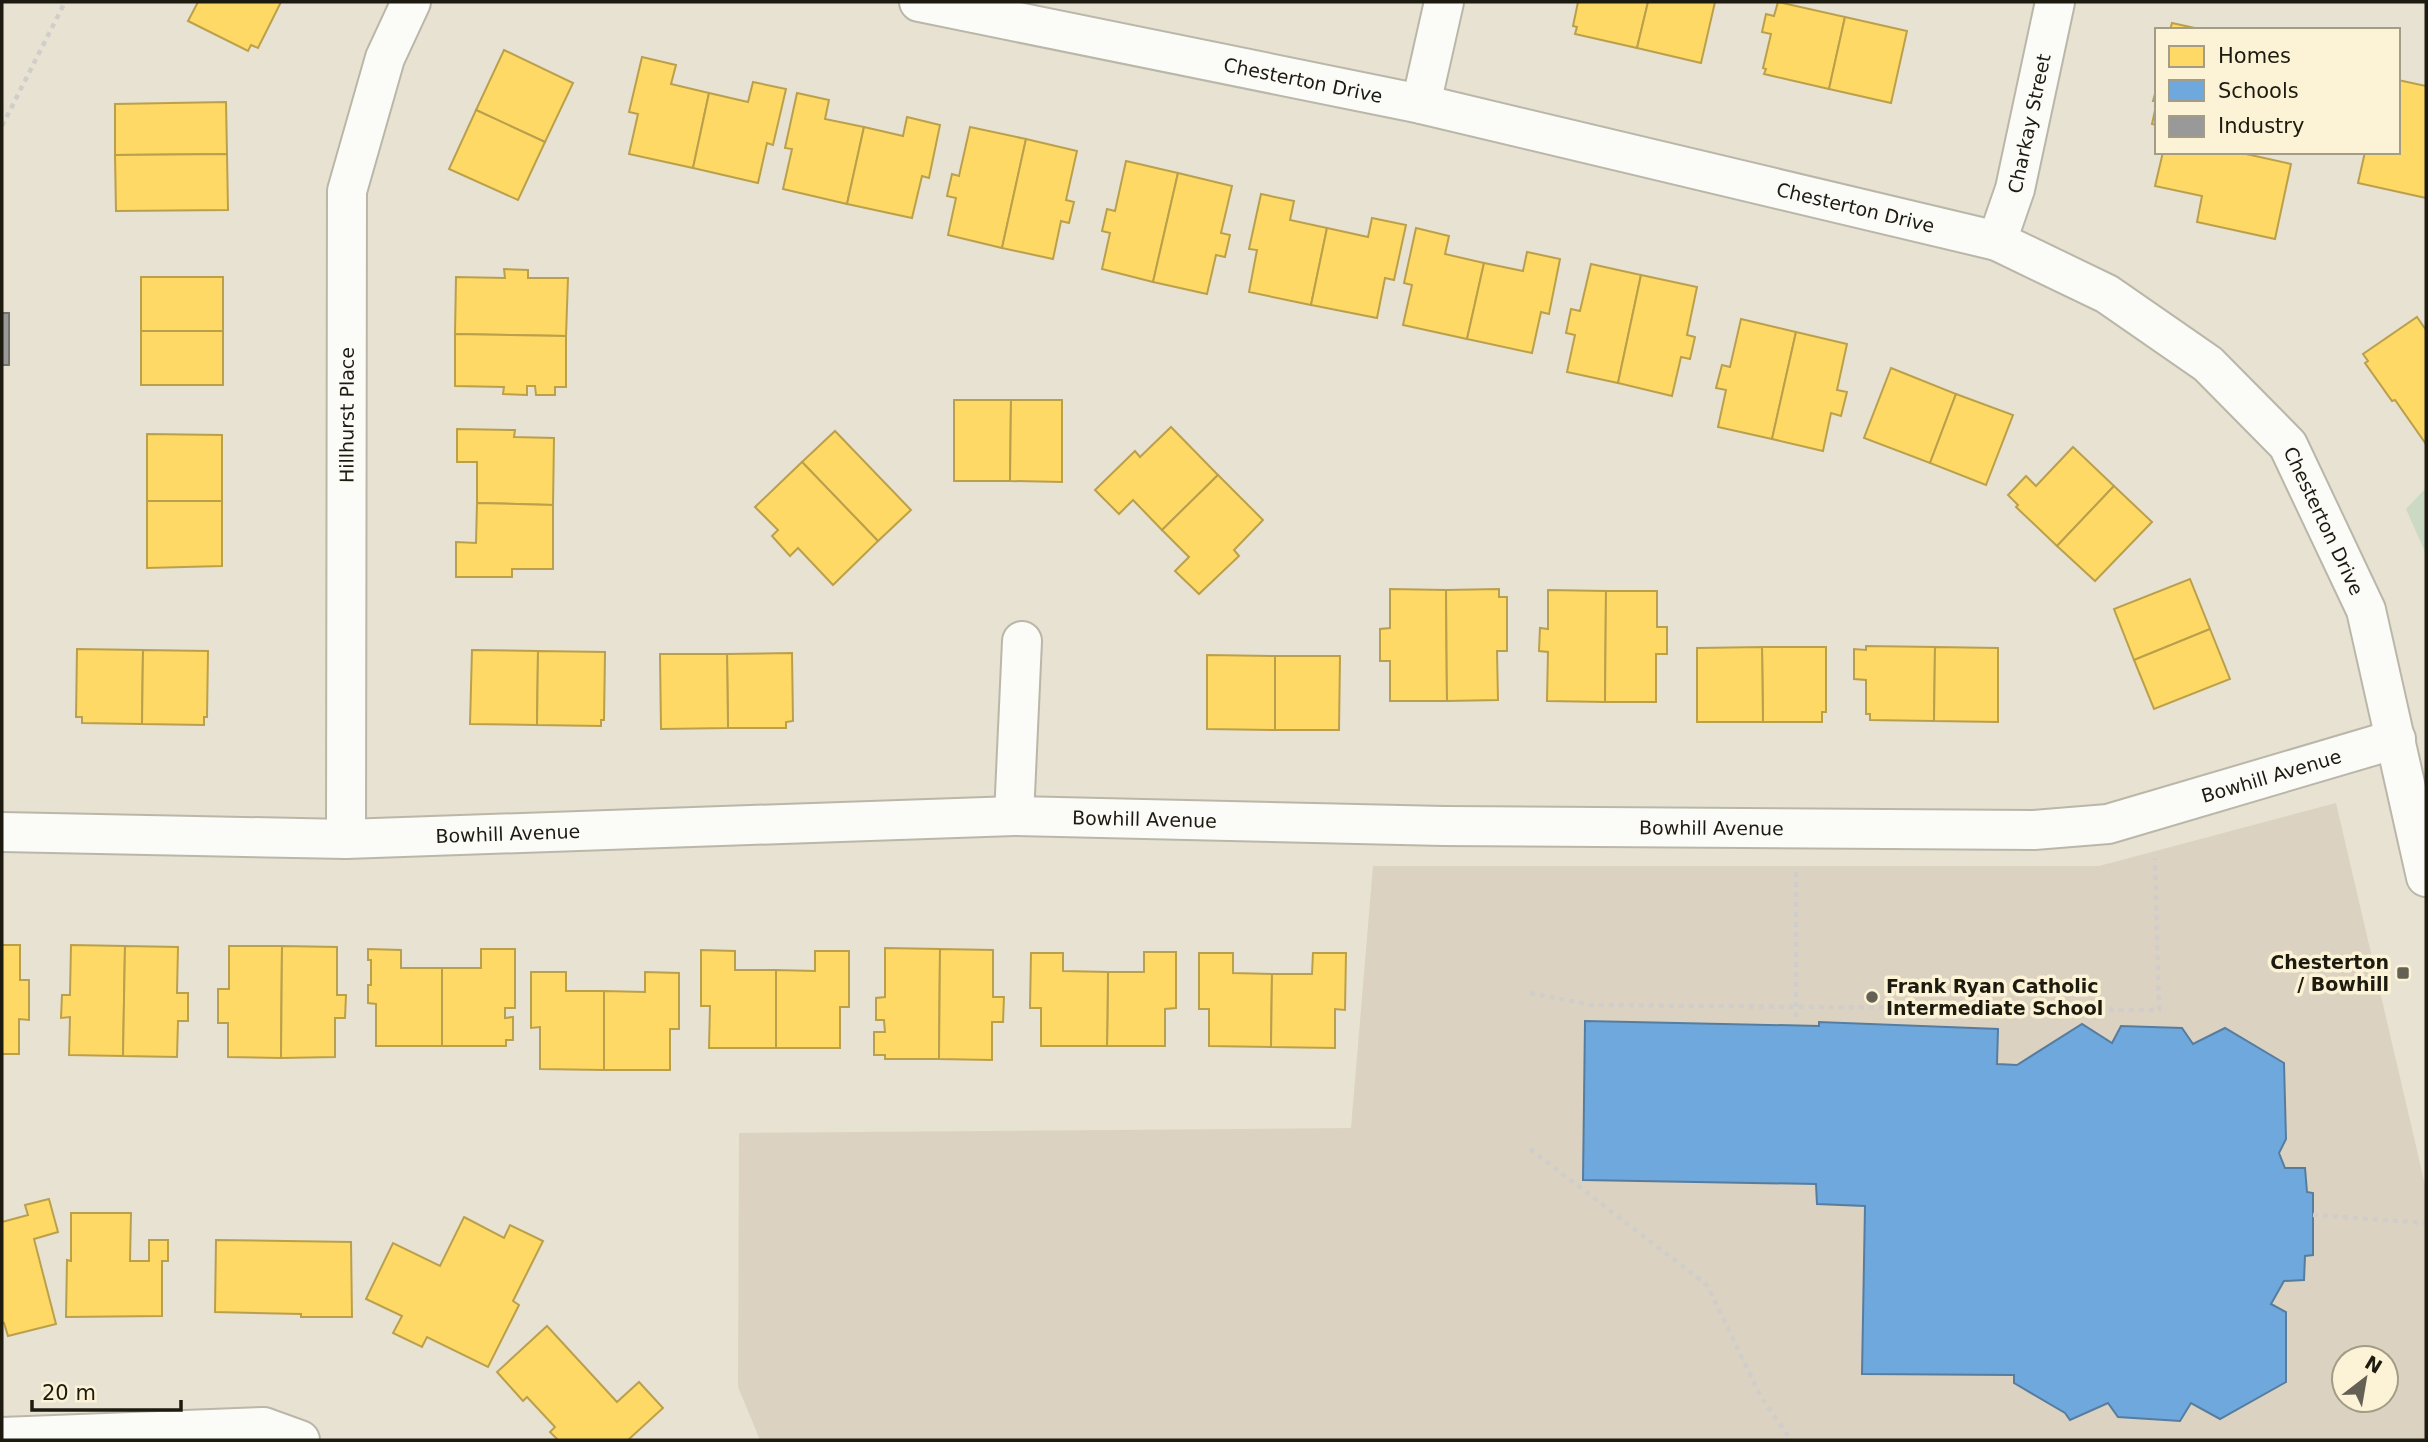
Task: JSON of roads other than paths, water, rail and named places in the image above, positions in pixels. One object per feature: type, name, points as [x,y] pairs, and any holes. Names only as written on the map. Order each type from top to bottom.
[{"type":"street","name":"Hillhurst Place","points":[[346,839],[347,191],[385,58],[411,2]]},
{"type":"street","name":"Chesterton Drive","points":[[919,2],[1421,104],[1997,241],[2107,294],[2208,364],[2288,445],[2366,610],[2426,877]]},
{"type":"street","points":[[1421,104],[1444,2]]},
{"type":"street","name":"Charkay Street","points":[[1997,241],[2015,188],[2055,2]]},
{"type":"street","points":[[1014,816],[1022,641]]},
{"type":"street","name":"Bowhill Avenue","points":[[2,832],[346,839],[1014,816],[1444,826],[2035,830],[2108,824],[2396,739]]},
{"type":"street","points":[[2,1437],[264,1427],[300,1440]]},
{"type":"place","name":"Chesterton / Bowhill","points":[[2403,973]]},
{"type":"place","name":"Frank Ryan Catholic Intermediate School","points":[[1872,997]]}]
